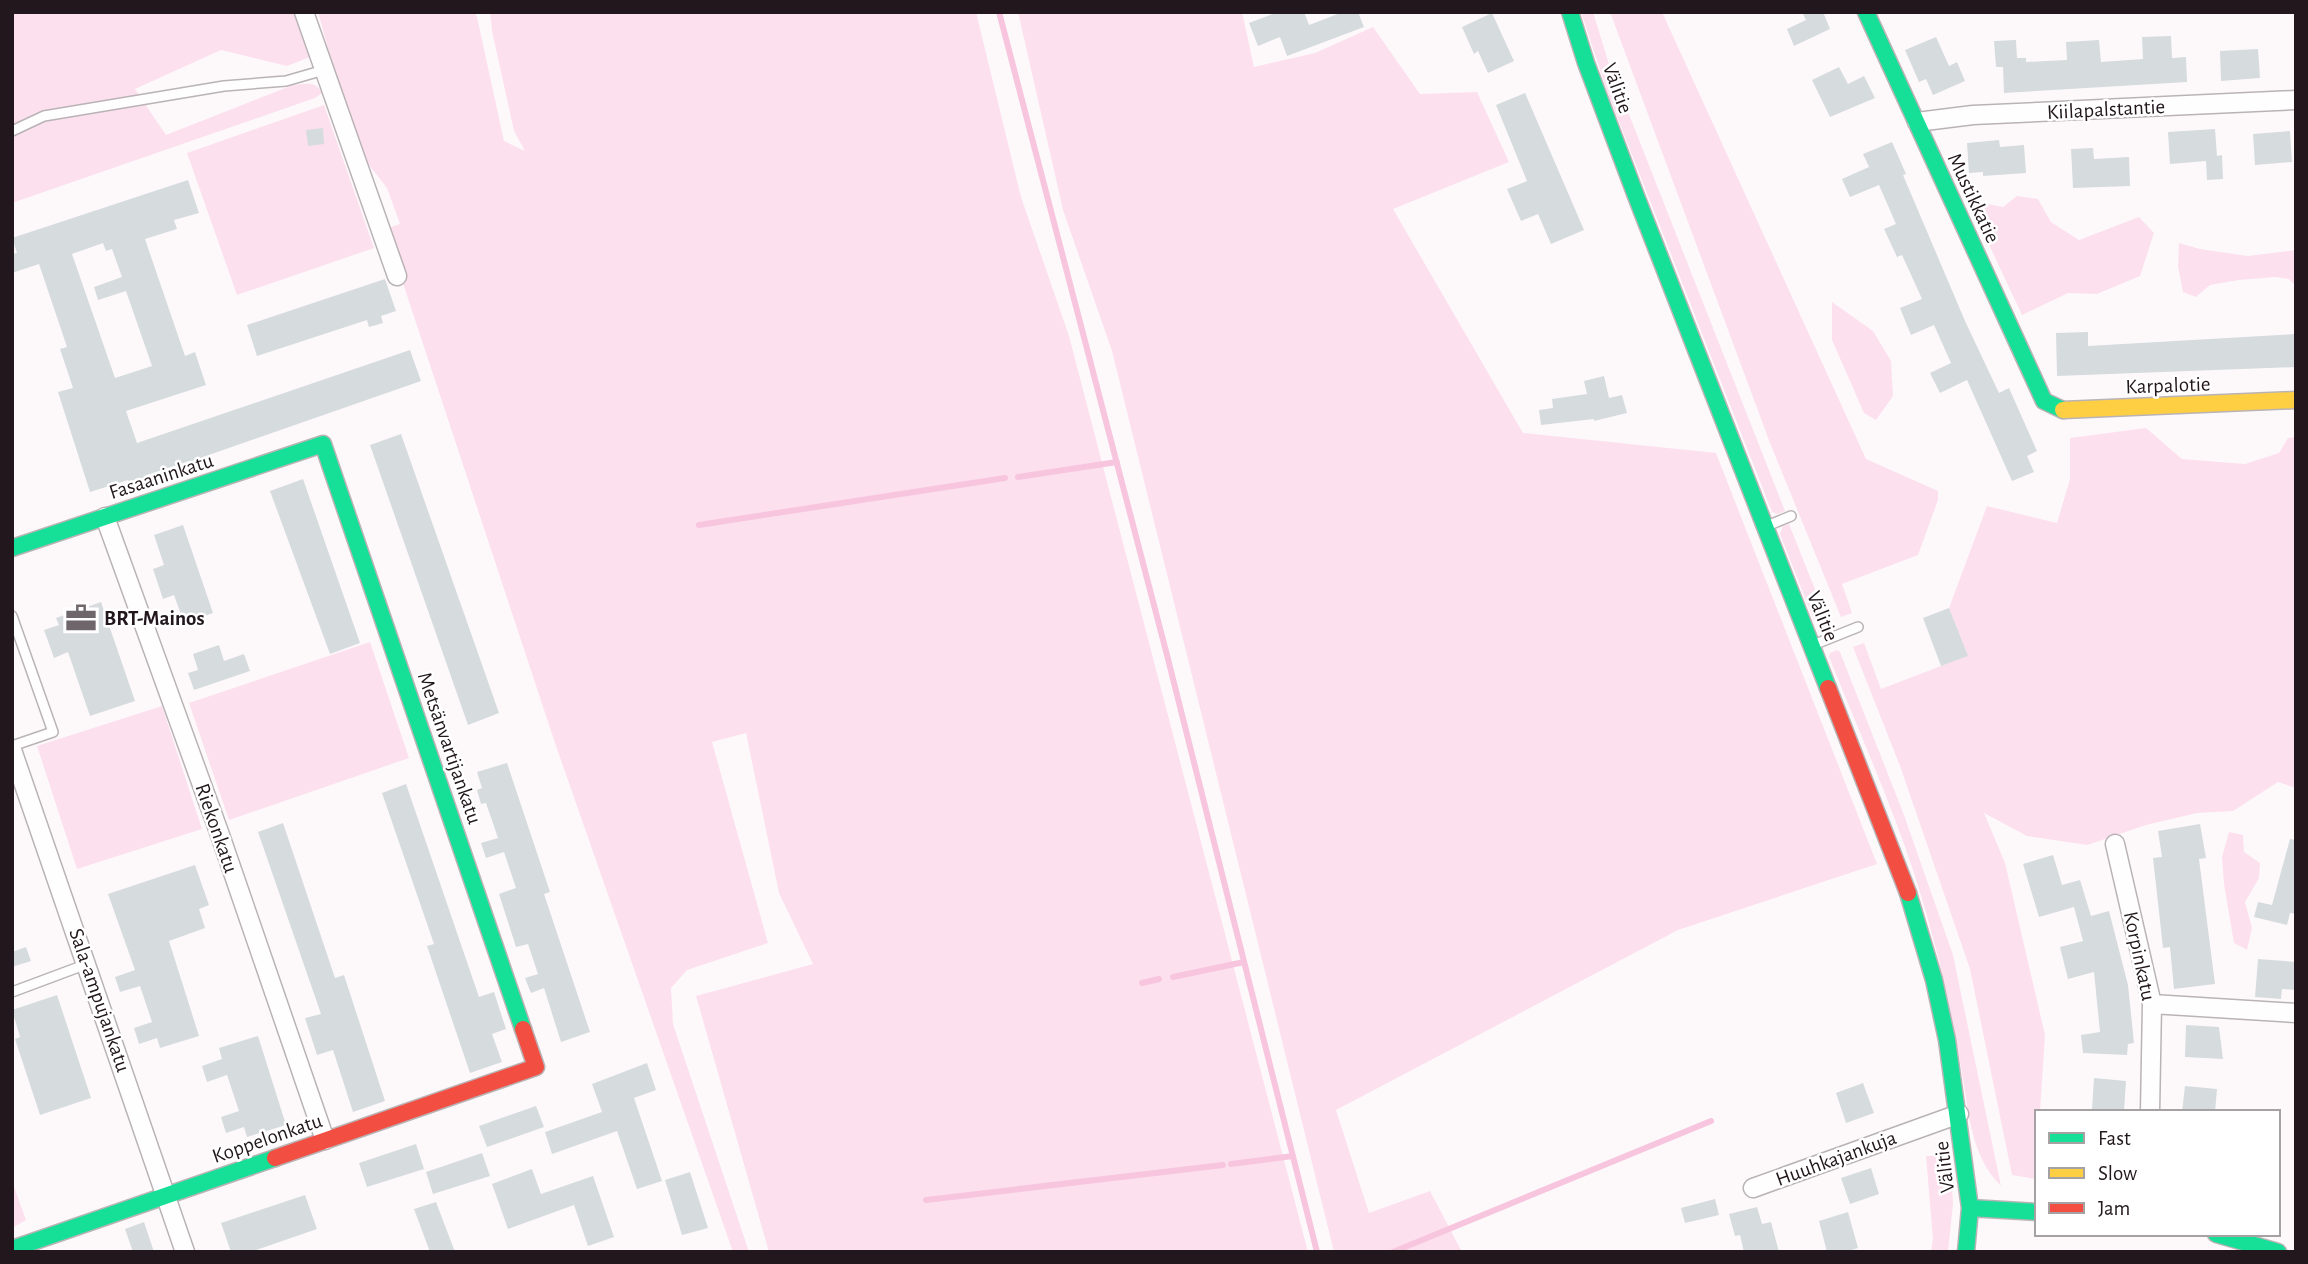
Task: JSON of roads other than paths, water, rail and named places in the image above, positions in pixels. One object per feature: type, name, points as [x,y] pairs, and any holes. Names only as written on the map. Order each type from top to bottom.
[{"type":"street","points":[[304,12],[397,276]]},
{"type":"street","name":"Välitie","points":[[1570,12],[1586,63],[1636,196],[1906,887],[1947,1040],[1970,1208],[1966,1252]]},
{"type":"street","name":"Mustikkatie","points":[[1866,12],[2044,401]]},
{"type":"street","name":"Kiilapalstantie","points":[[1917,122],[1973,115],[2296,100]]},
{"type":"street","name":"Karpalotie","points":[[2044,401],[2064,410],[2296,400]]},
{"type":"street","name":"Fasaaninkatu","points":[[12,548],[323,444]]},
{"type":"street","name":"Metsänvartijankatu","points":[[323,444],[536,1067]]},
{"type":"street","name":"Riekonkatu","points":[[105,517],[325,1140]]},
{"type":"street","name":"Sala-ampujankatu","points":[[12,748],[185,1252]]},
{"type":"street","name":"Korpinkatu","points":[[2115,844],[2152,1004],[2150,1110]]},
{"type":"street","points":[[2152,1004],[2296,1013]]},
{"type":"street","name":"Koppelonkatu","points":[[12,1249],[536,1067]]},
{"type":"street","name":"Huuhkajankuja","points":[[1754,1188],[1959,1114]]},
{"type":"street","points":[[1970,1208],[2035,1212]]},
{"type":"street","points":[[2220,1236],[2241,1246],[2278,1252]]},
{"type":"lane","points":[[12,131],[44,116],[224,86],[286,80],[324,70]]},
{"type":"lane","points":[[1765,527],[1791,516]]},
{"type":"lane","points":[[12,617],[53,732],[12,748]]},
{"type":"lane","points":[[1812,645],[1858,627]]},
{"type":"lane","points":[[12,992],[87,964]]},
{"type":"waterway","points":[[999,12],[1167,655],[1317,1252]]},
{"type":"waterway","points":[[1018,477],[1117,462]]},
{"type":"waterway","points":[[699,525],[1005,478]]},
{"type":"waterway","points":[[1173,977],[1244,962]]},
{"type":"waterway","points":[[1142,983],[1159,979]]},
{"type":"waterway","points":[[1393,1252],[1711,1121]]},
{"type":"waterway","points":[[1231,1164],[1293,1156]]},
{"type":"waterway","points":[[926,1200],[1223,1165]]},
{"type":"place","name":"BRT-Mainos","points":[[81,618]]}]
